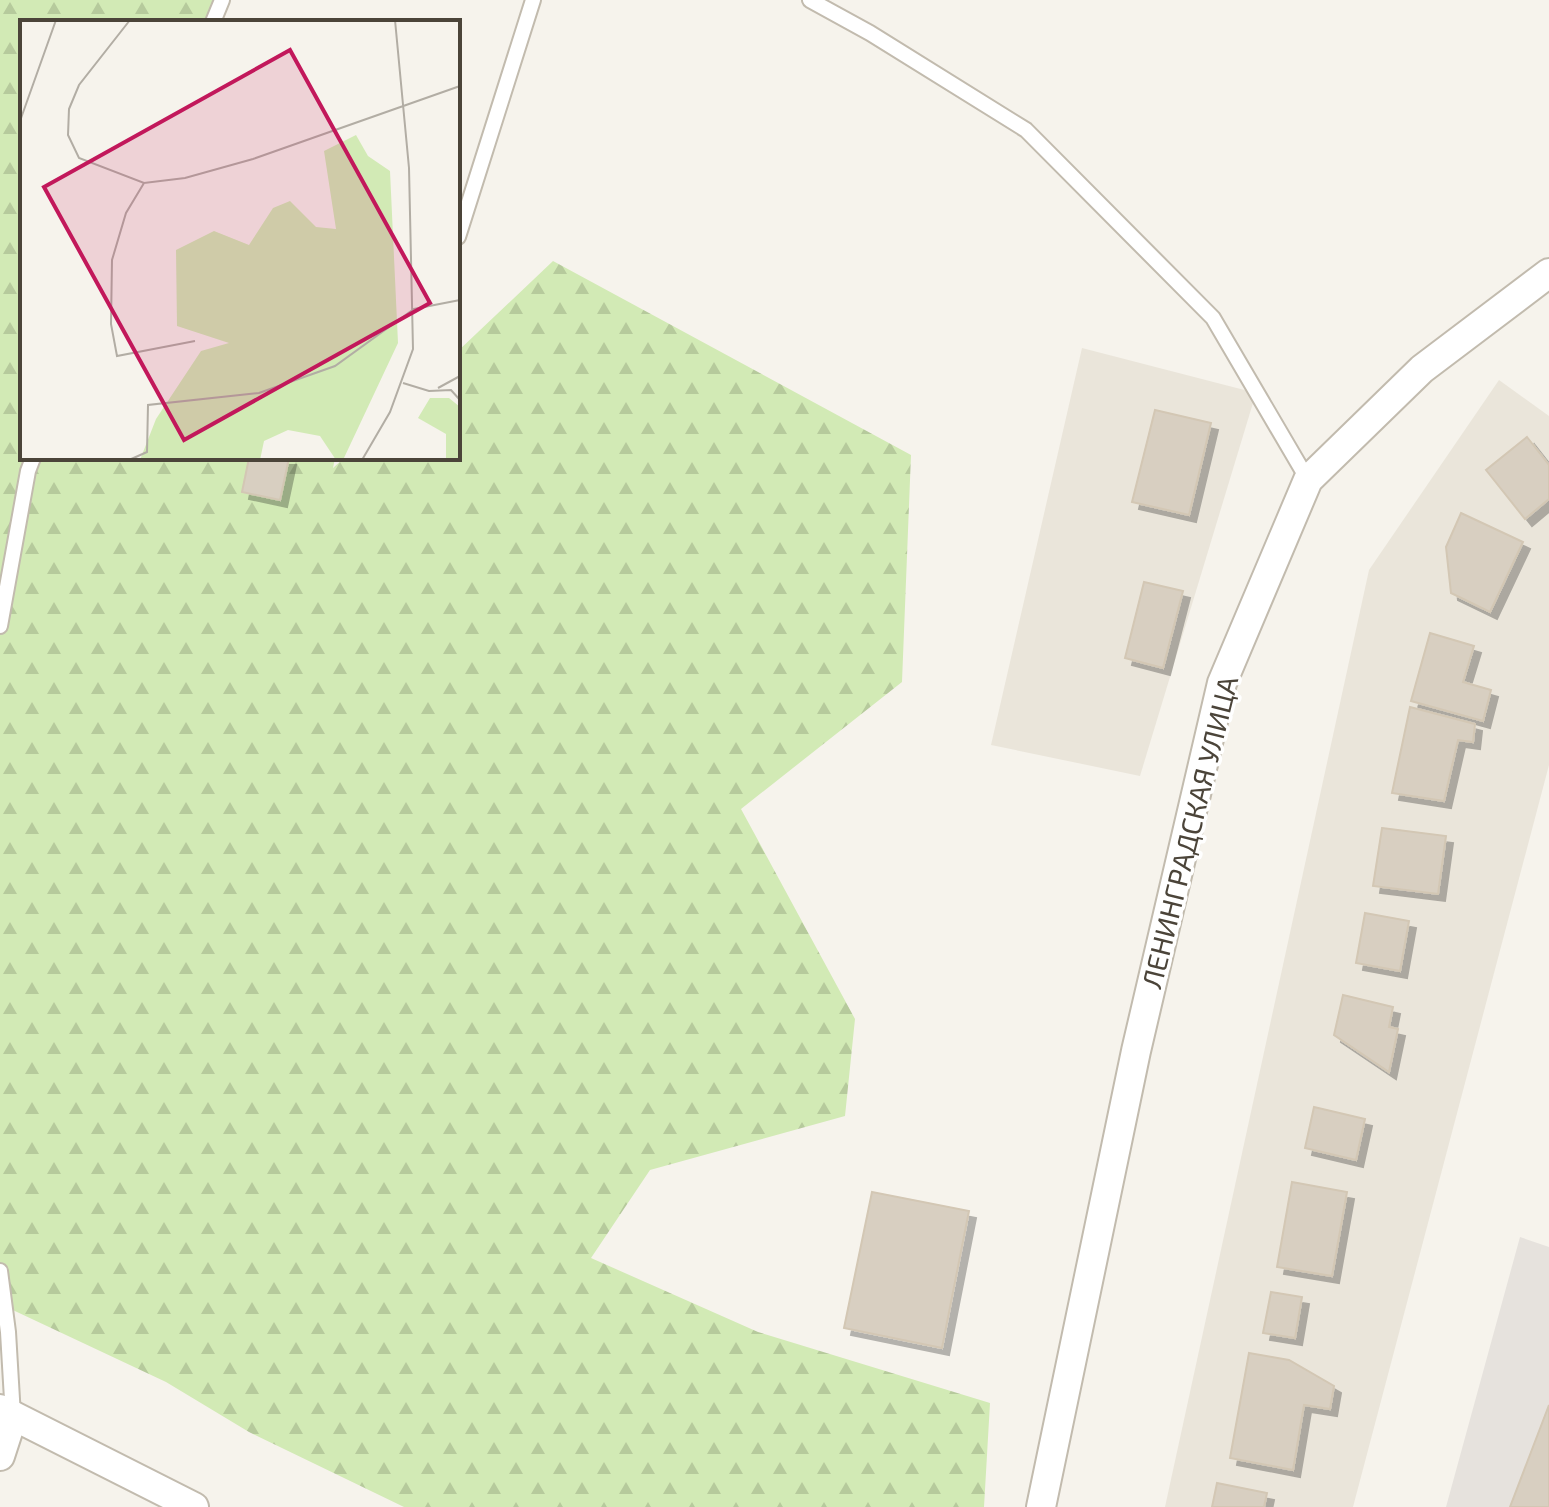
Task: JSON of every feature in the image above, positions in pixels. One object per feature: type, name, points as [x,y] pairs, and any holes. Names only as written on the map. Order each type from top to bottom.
[{"type":"street","name":"ЛЕНИНГРАДСКАЯ УЛИЦА","points":[[1041,1507],[1136,1051],[1222,683],[1308,480],[1422,369],[1549,273]]},
{"type":"street","points":[[0,1456],[6,1412],[194,1507]]},
{"type":"lane","points":[[214,20],[222,0]]},
{"type":"lane","points":[[460,231],[533,0]]},
{"type":"lane","points":[[810,0],[870,33],[1026,130],[1213,318],[1308,480]]},
{"type":"lane","points":[[0,626],[32,460]]},
{"type":"lane","points":[[0,1271],[8,1332],[6,1412]]},
{"type":"shaded area","points":[[1082,348],[1256,393],[1140,776],[991,745]]},
{"type":"shaded area","points":[[1499,380],[1549,416],[1549,765],[1353,1507],[1165,1507],[1369,570]]},
{"type":"shaded area","points":[[1520,1237],[1549,1247],[1549,1507],[1446,1507]]},
{"type":"green space","points":[[0,0],[212,0],[223,20],[20,20],[20,460],[335,460],[333,468],[342,460],[460,460],[460,349],[553,261],[911,455],[902,682],[741,809],[855,1019],[845,1116],[650,1170],[591,1258],[758,1332],[990,1403],[984,1507],[404,1507],[249,1432],[166,1382],[0,1304]]},
{"type":"building","points":[[1155,410],[1211,423],[1189,515],[1132,502]]},
{"type":"building","points":[[1527,437],[1549,465],[1549,499],[1525,519],[1486,470]]},
{"type":"building","points":[[249,460],[289,460],[280,500],[242,492]]},
{"type":"building","points":[[1461,513],[1523,542],[1490,612],[1451,593],[1446,547]]},
{"type":"building","points":[[1144,582],[1183,591],[1163,668],[1125,658]]},
{"type":"building","points":[[1430,633],[1474,646],[1463,682],[1491,690],[1483,721],[1411,701]]},
{"type":"building","points":[[1410,707],[1475,724],[1473,742],[1458,740],[1444,801],[1392,793]]},
{"type":"building","points":[[1382,828],[1446,836],[1438,894],[1373,886]]},
{"type":"building","points":[[1365,913],[1409,921],[1400,971],[1356,963]]},
{"type":"building","points":[[1343,995],[1393,1007],[1389,1027],[1398,1029],[1389,1072],[1334,1035]]},
{"type":"building","points":[[1314,1107],[1365,1119],[1356,1160],[1305,1148]]},
{"type":"building","points":[[1292,1182],[1347,1192],[1332,1276],[1277,1267]]},
{"type":"building","points":[[872,1192],[969,1211],[942,1348],[844,1328]]},
{"type":"building","points":[[1271,1292],[1302,1297],[1295,1338],[1263,1333]]},
{"type":"building","points":[[1249,1353],[1289,1360],[1334,1386],[1330,1409],[1304,1405],[1293,1470],[1230,1458]]},
{"type":"building","points":[[1549,1405],[1549,1507],[1510,1507]]},
{"type":"building","points":[[1217,1483],[1267,1493],[1264,1507],[1212,1507]]}]
